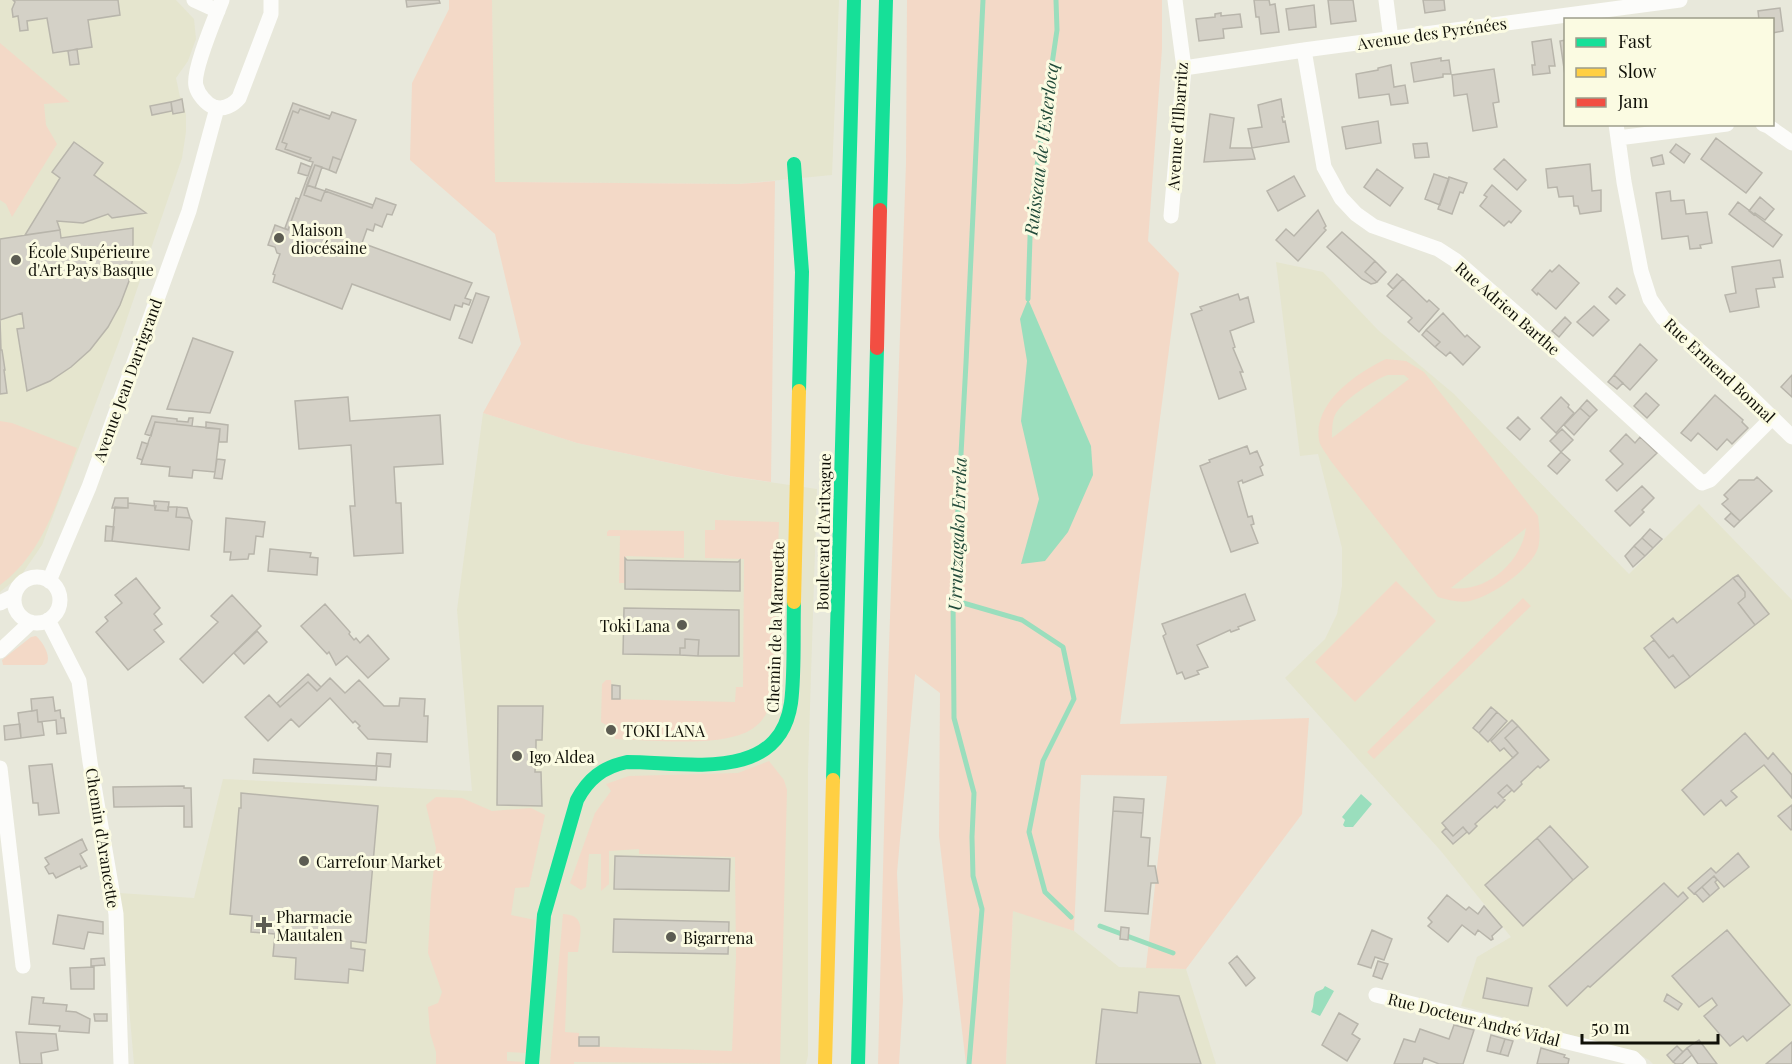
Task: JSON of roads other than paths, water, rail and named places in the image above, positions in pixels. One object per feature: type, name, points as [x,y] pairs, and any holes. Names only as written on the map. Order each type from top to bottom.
[{"type":"main road","name":"Boulevard d'Aritxague","points":[[825,1064],[854,0]]},
{"type":"main road","points":[[858,1064],[886,0]]},
{"type":"main road","name":"Chemin de la Marouette","points":[[532,1064],[544,915],[577,800],[587,783],[606,767],[627,762],[716,765],[742,762],[768,749],[782,735],[789,720],[792,702],[801,272],[794,164]]},
{"type":"street","points":[[194,0],[220,6],[197,69],[195,84],[208,104],[217,108],[234,104],[239,98],[271,14],[271,0]]},
{"type":"street","name":"Avenue d'Ilbarritz","points":[[1171,216],[1184,68],[1174,0]]},
{"type":"street","points":[[1386,0],[1391,39]]},
{"type":"street","name":"Avenue des Pyrénées","points":[[1184,68],[1680,0]]},
{"type":"street","name":"Rue Adrien Barthe","points":[[1304,50],[1324,167],[1341,198],[1356,214],[1373,226],[1437,249],[1455,260],[1702,483],[1710,480],[1772,418]]},
{"type":"street","name":"Avenue Jean Darrigrand","points":[[49,581],[89,487],[189,211],[217,108]]},
{"type":"street","points":[[1617,131],[1696,126]]},
{"type":"street","points":[[1768,126],[1792,143]]},
{"type":"street","name":"Rue Ermend Bonnal","points":[[1617,131],[1641,271],[1650,299],[1663,318],[1745,391],[1792,437]]},
{"type":"street","points":[[35,578],[49,581],[58,591],[60,604],[54,616],[48,620],[32,622],[24,619],[7,599],[28,580],[35,578]]},
{"type":"street","name":"Chemin d'Arancette","points":[[48,620],[79,681],[116,914],[121,1064]]},
{"type":"street","points":[[0,651],[32,622]]},
{"type":"street","points":[[0,768],[23,966]]},
{"type":"street","name":"Rue Docteur André Vidal","points":[[1376,995],[1633,1058],[1639,1064]]},
{"type":"waterway","name":"Urrutzagako Erreka","points":[[969,1064],[982,909],[973,876],[974,793],[954,718],[953,600],[983,0]]},
{"type":"waterway","name":"Ruisseau de l'Esterlocq","points":[[1028,299],[1031,207],[1057,30],[1056,0]]},
{"type":"waterway","points":[[953,600],[1022,620],[1063,647],[1074,699],[1043,761],[1029,832],[1045,892],[1071,917]]},
{"type":"waterway","points":[[1100,926],[1173,953]]},
{"type":"place","name":"Maison diocésaine","points":[[279,238]]},
{"type":"place","name":"École Supérieure d'Art Pays Basque","points":[[16,260]]},
{"type":"place","name":"Toki Lana","points":[[682,625]]},
{"type":"place","name":"TOKI LANA","points":[[611,730]]},
{"type":"place","name":"Igo Aldea","points":[[517,756]]},
{"type":"place","name":"Carrefour Market","points":[[304,861]]},
{"type":"place","name":"Pharmacie Mautalen","points":[[264,925]]},
{"type":"place","name":"Bigarrena","points":[[671,937]]}]
